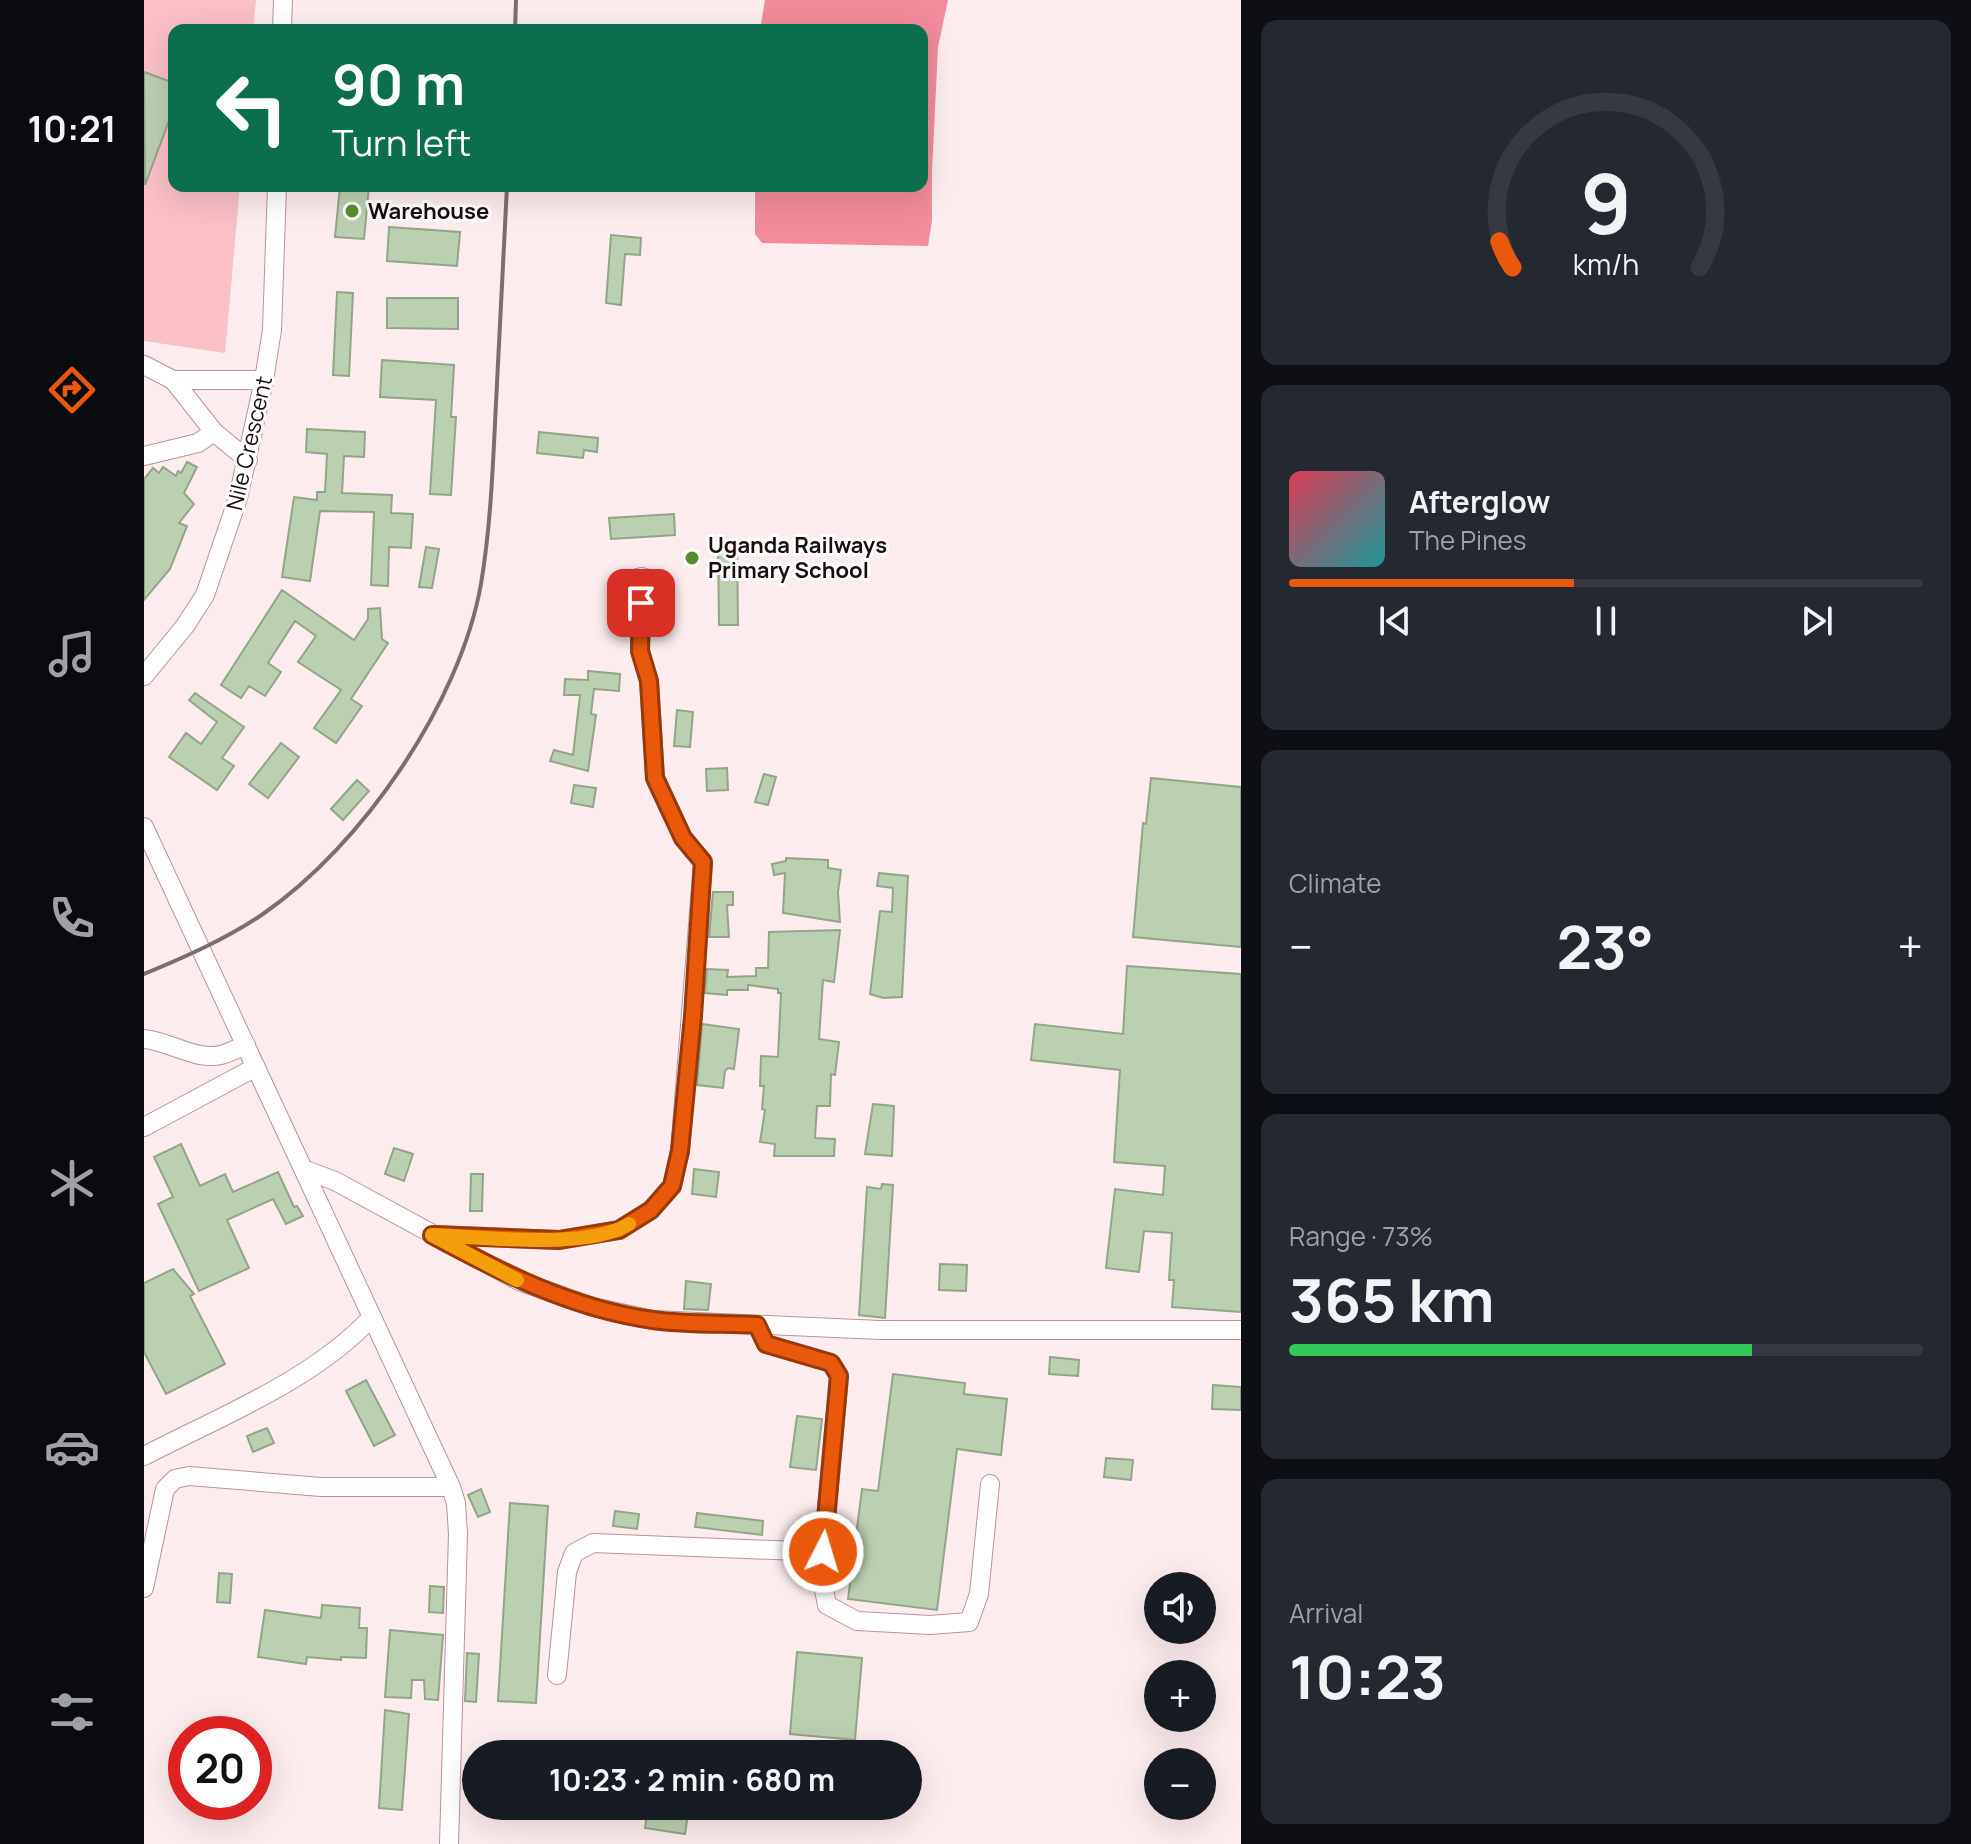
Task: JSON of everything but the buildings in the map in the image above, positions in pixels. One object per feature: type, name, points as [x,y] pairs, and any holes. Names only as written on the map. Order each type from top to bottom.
[{"type":"street","points":[[282,24],[283,0]]},
{"type":"street","name":"Nile Crescent","points":[[144,676],[185,626],[205,595],[221,553],[248,460],[272,330],[277,192]]},
{"type":"street","points":[[144,365],[173,380],[214,432],[248,460]]},
{"type":"street","points":[[173,380],[264,380]]},
{"type":"street","points":[[144,456],[198,443],[214,432]]},
{"type":"street","points":[[432,1235],[559,1240],[619,1230],[651,1210],[672,1186],[680,1151],[693,1016],[703,862],[683,838],[655,778],[649,681],[640,651],[641,603]]},
{"type":"street","points":[[144,827],[456,1503],[458,1534],[449,1844]]},
{"type":"street","points":[[144,1039],[160,1040],[192,1053],[218,1056],[246,1045]]},
{"type":"street","points":[[144,1127],[256,1067]]},
{"type":"street","points":[[303,1169],[335,1181],[519,1281],[593,1307],[653,1320],[983,1331],[1241,1330]]},
{"type":"street","points":[[144,1456],[277,1388],[349,1342],[372,1317]]},
{"type":"street","points":[[757,1325],[766,1344],[831,1363],[839,1376],[821,1575],[827,1605],[857,1621],[930,1625],[969,1622],[979,1594],[990,1484]]},
{"type":"street","points":[[144,1588],[165,1489],[175,1479],[189,1476],[321,1487],[451,1487]]},
{"type":"street","points":[[557,1675],[567,1572],[574,1553],[593,1543],[823,1552]]},
{"type":"shaded area","points":[[144,0],[256,0],[254,24],[168,24],[168,192],[239,192],[225,353],[144,341]]},
{"type":"shaded area","points":[[765,0],[948,0],[938,47],[932,220],[928,246],[762,243],[755,234],[755,192],[928,192],[928,24],[761,24]]},
{"type":"railway","points":[[515,24],[516,0]]},
{"type":"railway","points":[[144,974],[249,923],[300,885],[370,811],[429,723],[452,676],[470,630],[487,539],[507,192]]},
{"type":"slow traffic","points":[[517,1280],[432,1235],[559,1240],[619,1230],[629,1224]]},
{"type":"place","name":"Warehouse","points":[[352,211]]},
{"type":"place","name":"Uganda Railways Primary School","points":[[692,558]]},
{"type":"route","points":[[641,603],[640,651],[649,681],[655,778],[683,838],[703,862],[693,1016],[680,1151],[672,1186],[651,1210],[619,1230],[559,1240],[432,1235],[519,1281],[593,1307],[653,1320],[757,1325],[766,1344],[831,1363],[839,1376],[823,1552]]}]
